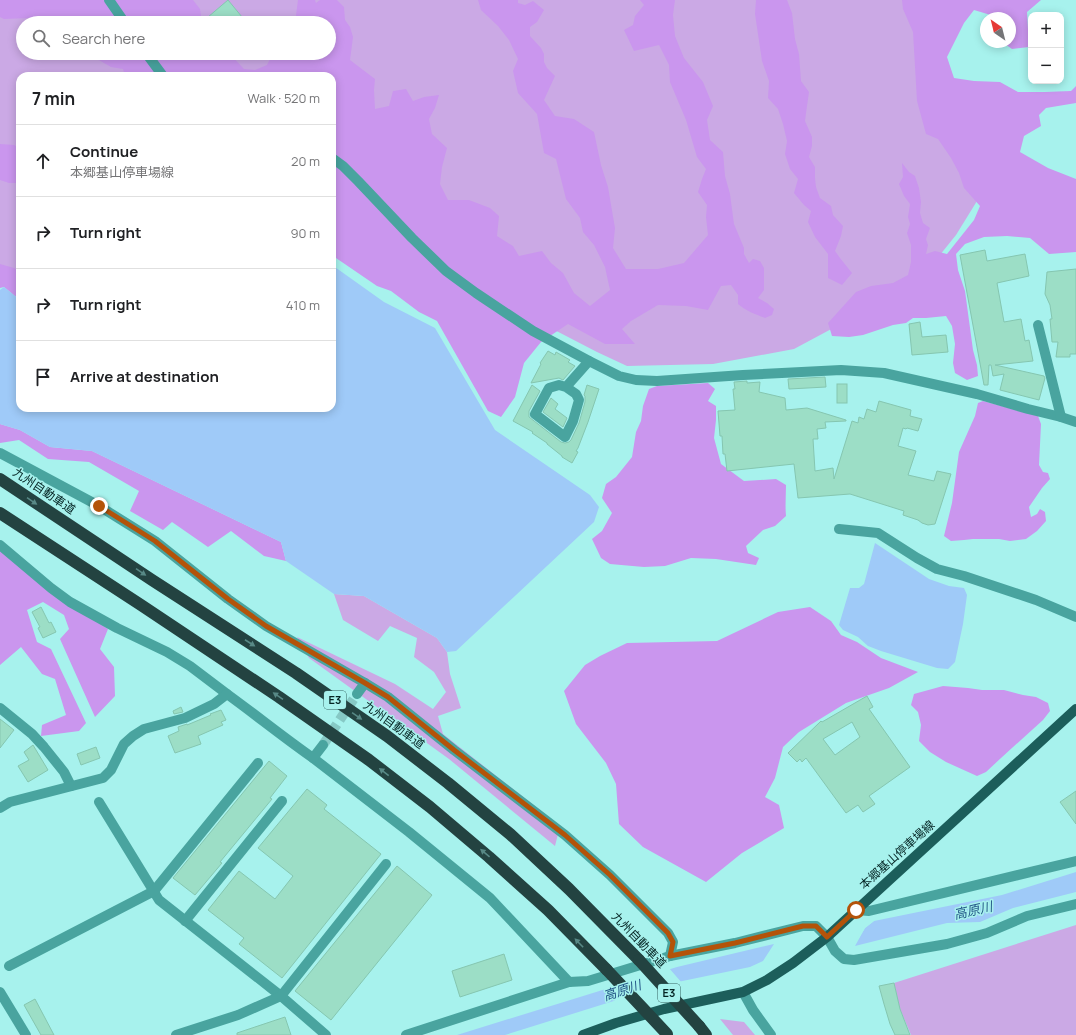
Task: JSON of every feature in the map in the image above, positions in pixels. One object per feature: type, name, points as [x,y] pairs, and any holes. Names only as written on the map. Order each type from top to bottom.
[{"type":"highway","name":"九州自動車道","points":[[0,479],[296,674],[393,741],[448,783],[510,834],[569,888],[639,960],[703,1030]]},
{"type":"highway","name":"E3","points":[[0,513],[155,613],[279,697],[369,760],[430,807],[548,910],[607,970],[667,1035]]},
{"type":"main road","name":"本郷基山停車場線","points":[[583,1035],[616,1023],[664,1010],[743,992],[767,980],[793,964],[827,937],[1076,709]]},
{"type":"street","points":[[109,0],[120,16]]},
{"type":"street","points":[[151,60],[160,72]]},
{"type":"street","points":[[336,161],[358,181],[412,238],[446,271],[533,331],[619,376],[636,380],[657,381],[841,370],[884,373],[977,394],[1076,422]]},
{"type":"street","points":[[1038,325],[1061,417]]},
{"type":"street","points":[[566,387],[588,361]]},
{"type":"street","points":[[560,385],[566,387],[576,394],[579,400],[573,421],[565,437],[535,414],[550,388],[560,385]]},
{"type":"street","points":[[0,453],[111,513],[155,541],[228,599],[266,626],[388,697],[454,750],[565,835],[610,875],[668,933],[673,942],[670,956]]},
{"type":"street","points":[[839,529],[878,533],[937,569],[964,576],[1036,600],[1076,617]]},
{"type":"street","points":[[0,545],[70,602],[190,666],[289,742],[313,758],[409,832],[490,898],[569,982]]},
{"type":"street","points":[[358,694],[365,683]]},
{"type":"street","points":[[0,808],[10,802],[103,778],[112,770],[124,744],[144,729],[185,718],[214,704],[228,694]]},
{"type":"street","points":[[0,708],[32,734],[44,747],[64,772],[71,786]]},
{"type":"street","points":[[313,758],[323,745]]},
{"type":"street","points":[[9,966],[154,891],[258,762]]},
{"type":"street","points":[[185,921],[282,801]]},
{"type":"street","points":[[99,802],[159,900],[281,996],[326,1035]]},
{"type":"street","points":[[856,910],[869,911],[1076,861]]},
{"type":"street","points":[[176,1035],[238,1015],[281,996],[386,864]]},
{"type":"street","points":[[406,1035],[569,982],[588,981],[670,956],[735,943],[803,926],[816,926],[827,937],[835,951],[844,959],[854,960],[947,944],[987,933],[1027,916],[1076,904]]},
{"type":"street","points":[[0,992],[26,1035]]},
{"type":"street","points":[[743,992],[770,1035]]},
{"type":"shaded area","points":[[0,0],[193,0],[200,9],[201,16],[16,16],[16,19],[4,19],[0,17]]},
{"type":"shaded area","points":[[115,0],[921,0],[977,201],[956,235],[919,281],[794,349],[713,364],[627,366],[541,323],[336,81],[336,72],[16,72],[16,288],[0,282],[0,4]]},
{"type":"shaded area","points":[[298,0],[315,0],[316,3],[320,0],[337,0],[344,7],[345,20],[350,27],[353,37],[350,60],[375,79],[375,109],[389,106],[393,91],[406,89],[413,101],[424,97],[439,95],[435,108],[429,119],[432,134],[447,148],[442,167],[440,184],[448,200],[469,200],[490,208],[499,216],[497,236],[513,246],[519,256],[542,251],[551,263],[563,273],[574,293],[590,306],[610,290],[605,267],[594,245],[583,232],[580,218],[566,199],[556,159],[544,153],[537,114],[518,93],[513,71],[518,59],[509,40],[498,26],[481,10],[478,0],[518,0],[518,3],[525,5],[533,1],[544,10],[537,22],[530,27],[530,36],[541,48],[547,68],[555,76],[544,100],[555,116],[574,119],[594,132],[601,165],[608,187],[615,228],[613,248],[626,269],[658,269],[684,263],[708,235],[706,217],[707,205],[698,192],[706,169],[697,157],[686,120],[670,82],[669,65],[659,45],[634,51],[624,30],[633,25],[635,16],[644,5],[640,0],[675,0],[673,15],[675,36],[684,58],[703,82],[713,106],[707,120],[710,140],[723,152],[725,176],[730,194],[734,224],[744,248],[744,254],[749,263],[753,259],[760,261],[764,268],[764,290],[758,298],[774,309],[772,315],[765,318],[738,304],[738,295],[731,285],[721,286],[708,310],[686,306],[658,305],[631,321],[622,329],[635,344],[605,344],[568,324],[541,342],[524,363],[515,397],[501,417],[488,411],[437,321],[419,312],[391,291],[377,286],[336,258],[336,72],[124,72],[123,69],[111,67],[99,60],[236,60],[244,69],[255,70],[267,65],[270,60],[336,60],[336,16],[296,16]]},
{"type":"shaded area","points":[[756,0],[787,0],[792,13],[795,39],[799,54],[801,81],[809,92],[805,121],[812,137],[812,146],[809,157],[815,167],[816,187],[820,198],[831,206],[833,215],[843,226],[835,251],[852,273],[842,285],[828,278],[828,254],[815,237],[808,222],[811,211],[794,193],[798,179],[790,169],[785,154],[787,141],[783,124],[778,109],[768,98],[769,81],[762,61],[755,14]]},
{"type":"shaded area","points":[[902,0],[1041,0],[1027,12],[1028,47],[1012,49],[1011,48],[1016,48],[1016,12],[981,12],[974,10],[964,23],[947,57],[954,78],[974,81],[1000,82],[1018,92],[1071,91],[1076,86],[1076,103],[1046,108],[1039,115],[1041,126],[1024,136],[1020,152],[1048,168],[1076,179],[1076,252],[1049,254],[1030,238],[1007,236],[984,237],[965,244],[956,254],[958,270],[965,291],[978,376],[967,380],[955,373],[953,363],[955,344],[952,326],[946,316],[913,318],[906,323],[893,325],[863,335],[849,337],[832,336],[828,323],[856,292],[871,286],[893,283],[908,275],[911,262],[911,245],[907,233],[910,224],[908,217],[910,204],[904,196],[899,184],[903,177],[902,163],[909,172],[915,176],[921,202],[920,213],[923,223],[930,228],[926,239],[928,245],[926,254],[935,251],[947,254],[974,220],[980,206],[964,188],[959,173],[938,139],[926,134],[917,101],[913,32],[903,9]]},
{"type":"shaded area","points":[[0,144],[14,145],[16,146],[16,183],[9,183],[0,180]]},
{"type":"shaded area","points":[[0,264],[16,269],[16,297],[4,287],[0,288]]},
{"type":"shaded area","points":[[708,383],[715,389],[708,401],[716,406],[714,438],[721,464],[744,481],[776,479],[786,485],[786,516],[775,526],[763,530],[746,546],[748,553],[759,558],[756,565],[716,559],[691,558],[665,566],[644,567],[610,564],[601,558],[592,539],[602,531],[612,513],[602,498],[606,484],[616,477],[632,457],[636,432],[641,421],[643,406],[649,389],[657,386]]},
{"type":"shaded area","points":[[983,401],[1038,416],[1041,424],[1039,465],[1043,472],[1048,473],[1050,479],[1029,507],[1031,517],[1037,514],[1040,509],[1045,512],[1046,521],[1037,531],[1026,539],[1010,541],[999,539],[973,539],[951,541],[944,536],[952,503],[959,452],[975,416],[978,403]]},
{"type":"shaded area","points":[[0,424],[20,430],[50,447],[92,451],[281,542],[286,561],[264,556],[231,531],[208,547],[172,522],[163,530],[130,511],[139,491],[89,462],[48,459],[19,440],[0,443]]},
{"type":"shaded area","points":[[0,549],[52,592],[108,629],[100,649],[114,667],[115,696],[95,717],[60,639],[69,629],[64,615],[43,602],[27,610],[37,642],[51,649],[86,723],[79,731],[41,736],[42,725],[66,715],[55,679],[42,674],[21,647],[0,665]]},
{"type":"shaded area","points":[[334,594],[364,596],[437,638],[447,652],[450,674],[461,708],[438,716],[443,734],[560,826],[555,846],[449,759],[309,658],[297,637],[395,684],[433,709],[446,692],[434,672],[414,657],[417,638],[390,626],[378,641],[343,620]]},
{"type":"shaded area","points":[[810,607],[831,621],[841,635],[857,642],[881,658],[918,672],[889,688],[846,703],[799,732],[783,747],[775,778],[765,797],[779,805],[784,828],[742,853],[706,882],[643,847],[619,824],[616,784],[606,763],[576,724],[564,691],[585,665],[627,643],[717,641],[778,612]]},
{"type":"shaded area","points":[[943,686],[982,690],[1004,690],[1036,697],[1048,703],[1050,711],[1043,720],[986,772],[977,776],[946,762],[930,752],[919,741],[921,725],[918,712],[911,705],[914,694]]},
{"type":"shaded area","points":[[1076,925],[1076,1035],[911,1035],[900,1009],[894,983]]},
{"type":"shaded area","points":[[720,1019],[744,1022],[755,1035],[733,1035]]},
{"type":"water","points":[[336,268],[384,302],[435,328],[495,430],[590,495],[599,507],[594,522],[456,651],[447,652],[437,638],[364,596],[334,594],[286,561],[281,542],[92,451],[50,447],[20,430],[0,424],[0,290],[4,287],[15,296],[16,412],[336,412]]},
{"type":"water","points":[[875,543],[929,579],[949,586],[964,588],[967,595],[963,624],[955,662],[948,669],[937,668],[868,646],[858,637],[843,630],[839,625],[850,588],[859,588],[864,584]]},
{"type":"water","name":"高原川","points":[[1076,872],[1076,892],[1013,908],[980,922],[947,923],[855,946],[865,928],[874,921],[1002,895]]},
{"type":"water","name":"高原川","points":[[774,944],[763,961],[750,967],[668,984],[505,1035],[457,1035],[677,967]]},
{"type":"pier","points":[[874,921],[865,928],[853,946],[863,926]]},
{"type":"pier","points":[[669,968],[682,983],[616,1002],[603,988]]},
{"type":"building","points":[[228,0],[241,16],[209,16]]},
{"type":"building","points":[[985,250],[987,261],[1025,254],[1029,276],[997,283],[1004,322],[1021,319],[1025,341],[1029,340],[1033,361],[995,365],[1044,376],[1045,378],[1039,400],[1000,390],[1004,374],[993,376],[991,365],[989,365],[988,385],[984,385],[960,255]]},
{"type":"building","points":[[1076,269],[1076,354],[1070,354],[1070,357],[1056,357],[1058,342],[1052,342],[1050,319],[1052,319],[1050,305],[1045,294],[1047,272]]},
{"type":"building","points":[[920,322],[922,337],[946,335],[948,352],[912,355],[909,324]]},
{"type":"building","points":[[548,351],[555,355],[556,352],[570,360],[568,362],[575,366],[563,380],[559,378],[531,383],[541,364],[540,363]]},
{"type":"building","points":[[825,377],[826,387],[789,389],[788,379]]},
{"type":"building","points":[[747,381],[747,383],[760,382],[759,392],[785,398],[786,410],[807,408],[846,420],[825,422],[826,428],[817,429],[818,439],[813,439],[815,471],[833,468],[834,479],[852,421],[858,423],[859,417],[864,419],[867,409],[876,412],[879,401],[911,410],[910,416],[922,419],[918,431],[903,428],[898,446],[916,451],[908,475],[934,481],[937,471],[951,474],[935,524],[928,525],[922,523],[918,520],[903,515],[904,511],[850,494],[798,498],[794,464],[727,471],[725,454],[723,454],[722,436],[720,436],[718,411],[735,410],[733,389],[735,389],[734,382]]},
{"type":"building","points":[[837,384],[847,384],[847,403],[837,403]]},
{"type":"building","points":[[532,385],[540,391],[529,411],[529,417],[561,442],[565,443],[571,440],[579,423],[585,402],[584,395],[587,385],[599,389],[576,451],[578,452],[572,463],[562,457],[547,443],[532,433],[533,432],[513,421]]},
{"type":"building","points":[[551,398],[558,404],[555,409],[567,418],[563,427],[543,412]]},
{"type":"building","points":[[41,607],[49,623],[51,622],[56,632],[43,638],[38,628],[40,627],[32,612]]},
{"type":"building","points":[[867,696],[873,707],[869,709],[910,767],[869,796],[875,804],[863,812],[858,805],[846,813],[806,758],[802,762],[800,759],[797,762],[788,753],[821,721],[822,722]],"holes":[[[852,722],[860,737],[835,755],[823,739]]]},
{"type":"building","points":[[181,707],[183,712],[174,714],[173,711]]},
{"type":"building","points":[[221,710],[226,720],[221,722],[223,725],[198,736],[201,744],[175,753],[168,736],[179,731],[178,727],[187,725]]},
{"type":"building","points":[[0,719],[14,730],[0,748]]},
{"type":"building","points":[[33,745],[48,770],[28,782],[18,766],[29,760],[24,752]]},
{"type":"building","points":[[96,747],[100,758],[81,765],[77,754]]},
{"type":"building","points":[[269,761],[287,776],[270,798],[272,799],[195,895],[173,878]]},
{"type":"building","points":[[307,789],[327,805],[324,809],[381,854],[282,978],[239,944],[244,938],[208,910],[239,871],[275,899],[293,876],[258,848]]},
{"type":"building","points":[[1076,791],[1076,824],[1060,802]]},
{"type":"building","points":[[397,866],[432,895],[331,1020],[295,991]]},
{"type":"building","points":[[504,954],[512,980],[460,997],[452,971]]},
{"type":"building","points":[[894,983],[900,1009],[910,1035],[895,1035],[890,1024],[879,986]]},
{"type":"building","points":[[35,999],[54,1035],[41,1035],[24,1005]]},
{"type":"building","points":[[285,1017],[291,1035],[237,1035],[237,1033]]},
{"type":"tunnel","points":[[323,745],[357,694]]},
{"type":"route","points":[[99,506],[155,541],[228,599],[266,626],[388,697],[454,750],[565,835],[610,875],[668,933],[673,942],[670,956],[735,943],[803,926],[816,926],[827,937],[856,910]]}]
